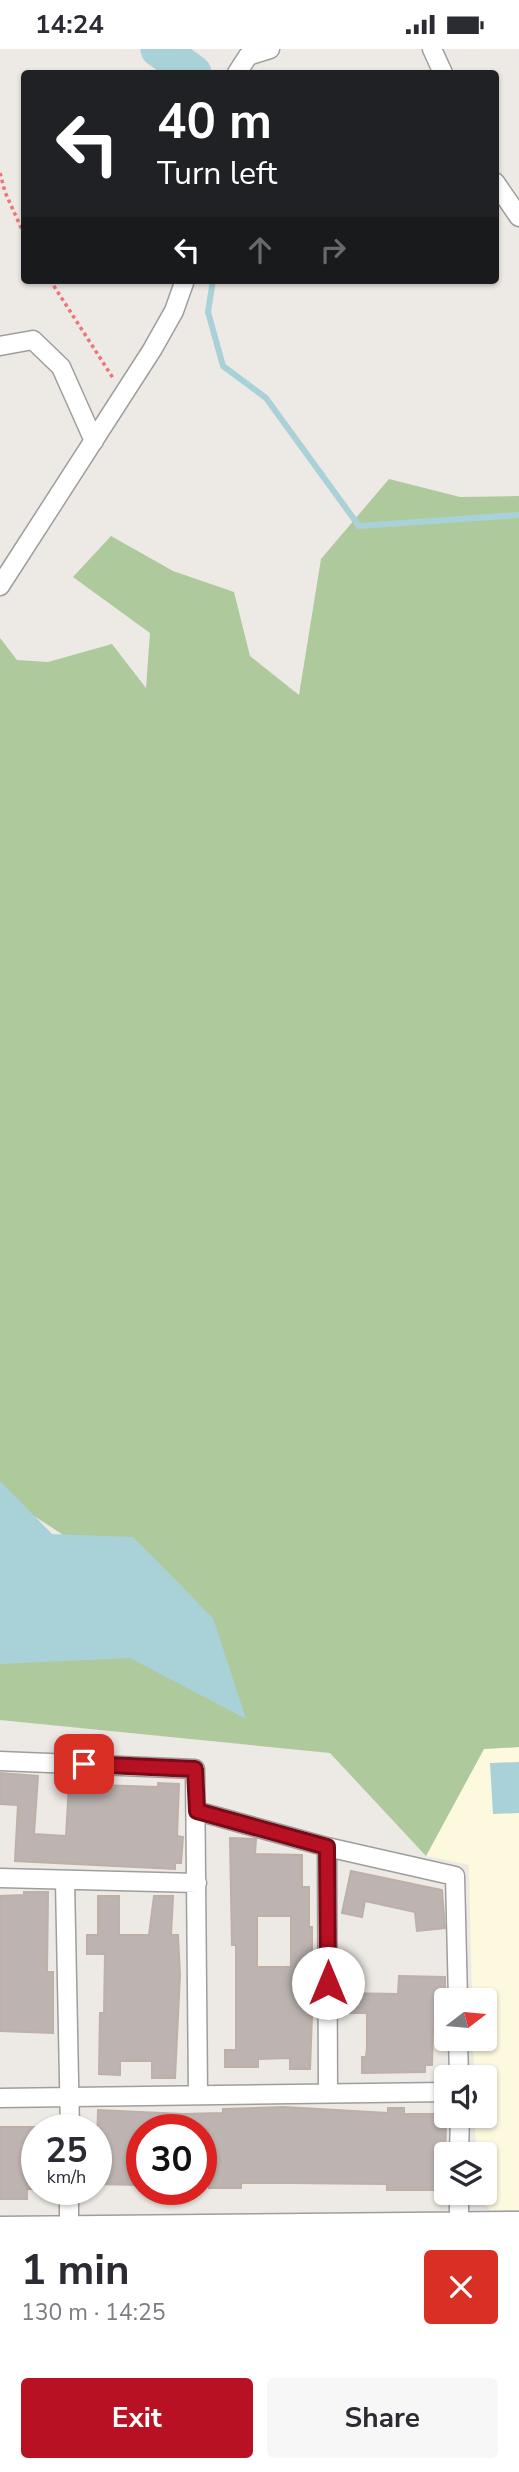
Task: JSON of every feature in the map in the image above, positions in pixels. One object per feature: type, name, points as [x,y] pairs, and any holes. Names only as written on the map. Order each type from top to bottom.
[{"type":"street","points":[[239,70],[248,56],[270,49]]},
{"type":"street","points":[[432,49],[442,70]]},
{"type":"street","points":[[499,188],[519,217]]},
{"type":"street","points":[[0,586],[123,395],[174,311],[184,284]]},
{"type":"street","points":[[0,346],[33,340],[61,367],[94,441]]},
{"type":"street","points":[[0,1761],[195,1769],[198,2095]]},
{"type":"street","points":[[197,1811],[327,1847],[455,1876],[458,1988]]},
{"type":"street","points":[[327,1847],[328,2093]]},
{"type":"street","points":[[0,1878],[197,1883]]},
{"type":"street","points":[[65,1881],[70,2114]]},
{"type":"street","points":[[0,2098],[434,2092]]},
{"type":"street","points":[[69,2205],[69,2226]]},
{"type":"street","points":[[459,2205],[459,2224]]},
{"type":"street","points":[[0,2225],[459,2224],[519,2221]]},
{"type":"path","points":[[0,173],[5,192],[21,227]]},
{"type":"path","points":[[53,284],[123,395]]},
{"type":"shaded area","points":[[519,1747],[519,2210],[490,2210],[486,2205],[497,2205],[497,2142],[476,2142],[475,2128],[497,2128],[497,2065],[474,2065],[473,2051],[497,2051],[497,1988],[472,1988],[469,1865],[426,1856],[484,1749]]},
{"type":"green space","points":[[389,479],[460,497],[519,496],[519,1747],[484,1749],[426,1856],[330,1753],[0,1720],[0,1602],[116,1569],[0,1494],[0,638],[17,660],[48,662],[112,644],[146,688],[150,633],[73,577],[111,536],[173,571],[234,592],[250,656],[299,695],[321,559]]},
{"type":"water","points":[[0,1481],[52,1534],[133,1537],[213,1618],[246,1719],[130,1658],[0,1664]]},
{"type":"water","points":[[519,1762],[519,1813],[493,1814],[490,1763]]},
{"type":"building","points":[[0,1773],[38,1776],[34,1834],[66,1836],[69,1784],[158,1787],[158,1783],[179,1784],[177,1836],[183,1837],[181,1863],[175,1863],[175,1869],[15,1861],[18,1805],[0,1804]]},
{"type":"building","points":[[230,1838],[256,1839],[255,1854],[302,1855],[302,1887],[309,1887],[309,1927],[312,1927],[312,1981],[308,1981],[308,2015],[312,2015],[310,2069],[290,2069],[290,2058],[258,2059],[258,2067],[225,2067],[225,2050],[236,2050],[236,1945],[232,1945]],"holes":[[[257,1916],[291,1916],[291,1967],[257,1967]]]},
{"type":"building","points":[[351,1871],[442,1890],[445,1928],[417,1931],[415,1912],[365,1901],[362,1917],[342,1913]]},
{"type":"building","points":[[24,1892],[48,1892],[47,1972],[53,1972],[53,2033],[0,2031],[0,1896],[24,1895]]},
{"type":"building","points":[[98,1896],[119,1896],[119,1935],[149,1935],[154,1896],[173,1896],[171,1935],[178,1935],[180,1975],[175,2078],[152,2078],[152,2061],[120,2061],[120,2075],[99,2074],[105,1954],[87,1954],[87,1935],[98,1935]]},
{"type":"building","points":[[399,1976],[445,1977],[445,1988],[434,1988],[432,2065],[425,2065],[425,2072],[362,2073],[362,2057],[366,2057],[367,2047],[367,2013],[342,2013],[343,1993],[398,1994]]},
{"type":"building","points":[[284,2107],[388,2113],[388,2108],[404,2108],[404,2114],[434,2114],[434,2128],[446,2128],[446,2142],[434,2142],[434,2190],[387,2190],[387,2184],[291,2183],[241,2183],[241,2188],[217,2188],[217,2114],[183,2114],[223,2113],[223,2109]]},
{"type":"building","points":[[98,2110],[183,2114],[126,2114],[126,2185],[112,2184],[112,2114],[98,2114]]},
{"type":"building","points":[[0,2127],[21,2127],[21,2199],[0,2199]]},
{"type":"waterway","points":[[159,49],[189,70]]},
{"type":"waterway","points":[[212,284],[208,312],[223,366],[266,398],[359,526],[519,515]]},
{"type":"route","points":[[84,1764],[195,1769],[197,1811],[327,1847],[328,1983]]}]
